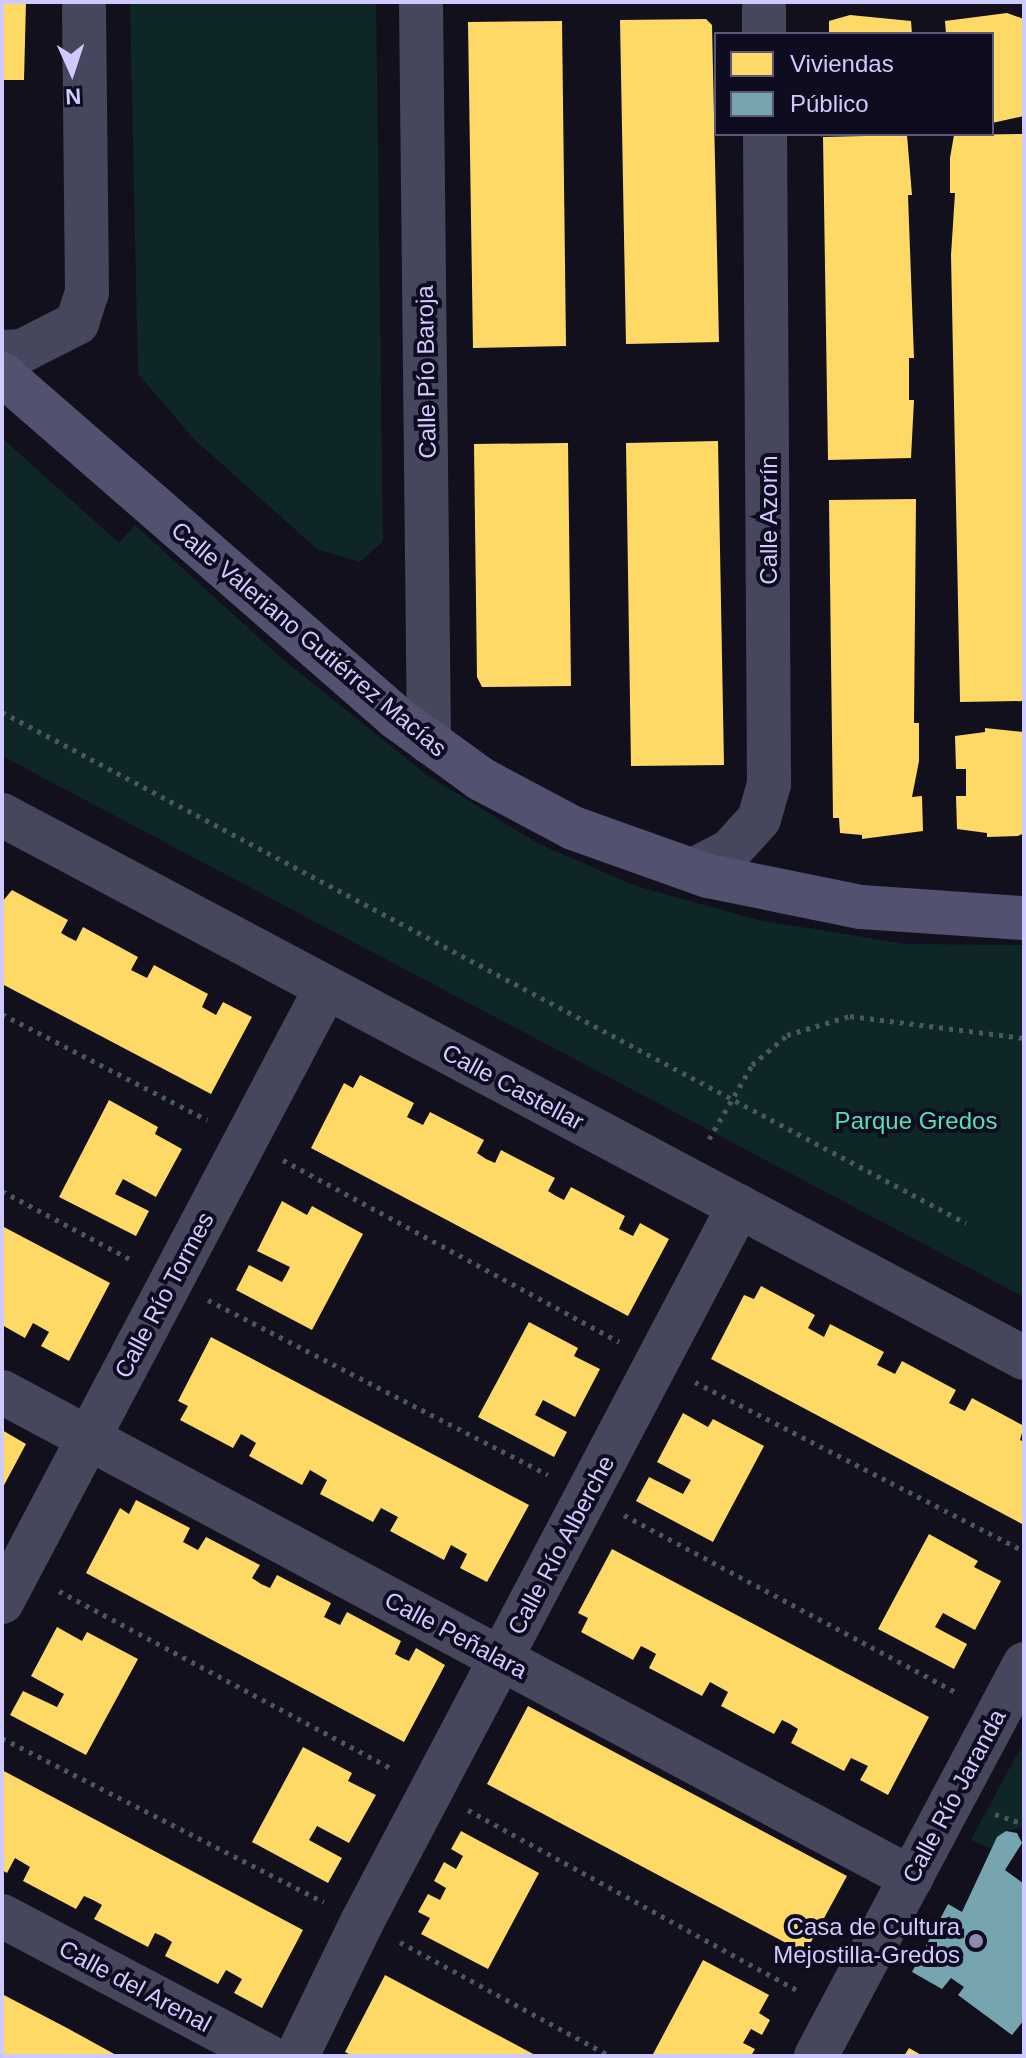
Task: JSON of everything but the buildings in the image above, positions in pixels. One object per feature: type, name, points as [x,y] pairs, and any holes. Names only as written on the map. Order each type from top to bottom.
[{"type":"main road","name":"Calle Valeriano Gutiérrez Macías","points":[[2,374],[429,742],[481,779],[573,828],[693,870],[772,892],[861,907],[1024,918]]},
{"type":"street","points":[[2,352],[22,351],[77,323],[87,293],[84,2]]},
{"type":"street","name":"Calle Pío Baroja","points":[[421,2],[429,742]]},
{"type":"street","points":[[764,2],[764,32]]},
{"type":"street","name":"Calle Azorín","points":[[693,870],[730,851],[759,819],[769,784],[765,136]]},
{"type":"street","name":"Calle Castellar","points":[[2,815],[1024,1358]]},
{"type":"street","name":"Calle Río Tormes","points":[[2,1602],[326,988]]},
{"type":"street","name":"Calle Río Alberche","points":[[297,2056],[362,1922],[739,1206]]},
{"type":"street","name":"Calle Peñalara","points":[[2,1392],[911,1878]]},
{"type":"street","name":"Calle Río Jaranda","points":[[816,2056],[1024,1664]]},
{"type":"street","name":"Calle del Arenal","points":[[2,1916],[268,2056]]},
{"type":"path","points":[[2,712],[966,1223]]},
{"type":"path","points":[[2,1014],[246,1140],[657,1362],[1024,1551]]},
{"type":"path","points":[[688,1179],[752,1065],[787,1035],[850,1016],[1024,1038]]},
{"type":"path","points":[[2,1191],[587,1495],[997,1714]]},
{"type":"path","points":[[2,1738],[362,1922],[610,2056]]},
{"type":"green space","points":[[130,2],[376,2],[383,541],[360,562],[317,549],[194,439],[138,374]]},
{"type":"green space","name":"Parque Gredos","points":[[2,438],[119,543],[135,525],[280,657],[427,775],[539,844],[636,886],[758,920],[906,944],[1024,945],[1024,1297],[2,756]]},
{"type":"green space","points":[[1024,1741],[1024,1828],[1006,1830],[995,1850],[971,1840]]},
{"type":"place","name":"Casa de Cultura Mejostilla-Gredos","points":[[976,1941]]}]
